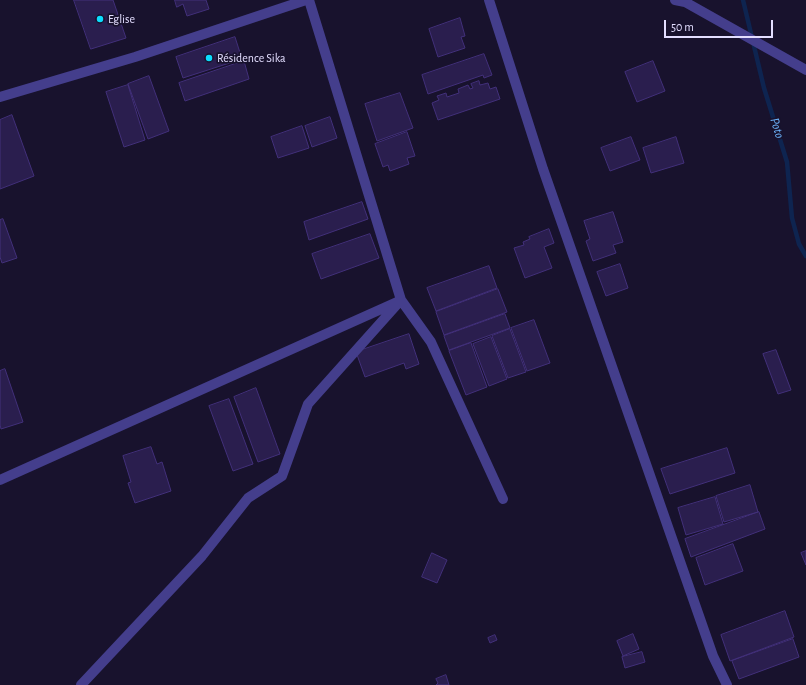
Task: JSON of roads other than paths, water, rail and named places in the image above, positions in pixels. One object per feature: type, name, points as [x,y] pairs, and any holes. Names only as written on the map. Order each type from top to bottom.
[{"type":"street","points":[[0,98],[135,57],[306,0]]},
{"type":"street","points":[[309,0],[401,300],[431,342],[503,499]]},
{"type":"street","points":[[489,0],[543,169],[713,656],[727,685]]},
{"type":"street","points":[[675,0],[685,2],[806,70]]},
{"type":"street","points":[[0,480],[401,300]]},
{"type":"street","points":[[81,685],[202,556],[248,498],[282,476],[308,404],[401,300]]},
{"type":"waterway","name":"Poto","points":[[743,0],[764,88],[787,162],[792,218],[799,244],[806,256]]},
{"type":"place","name":"Eglise","points":[[100,19]]},
{"type":"place","name":"Résidence Sika","points":[[209,58]]}]
